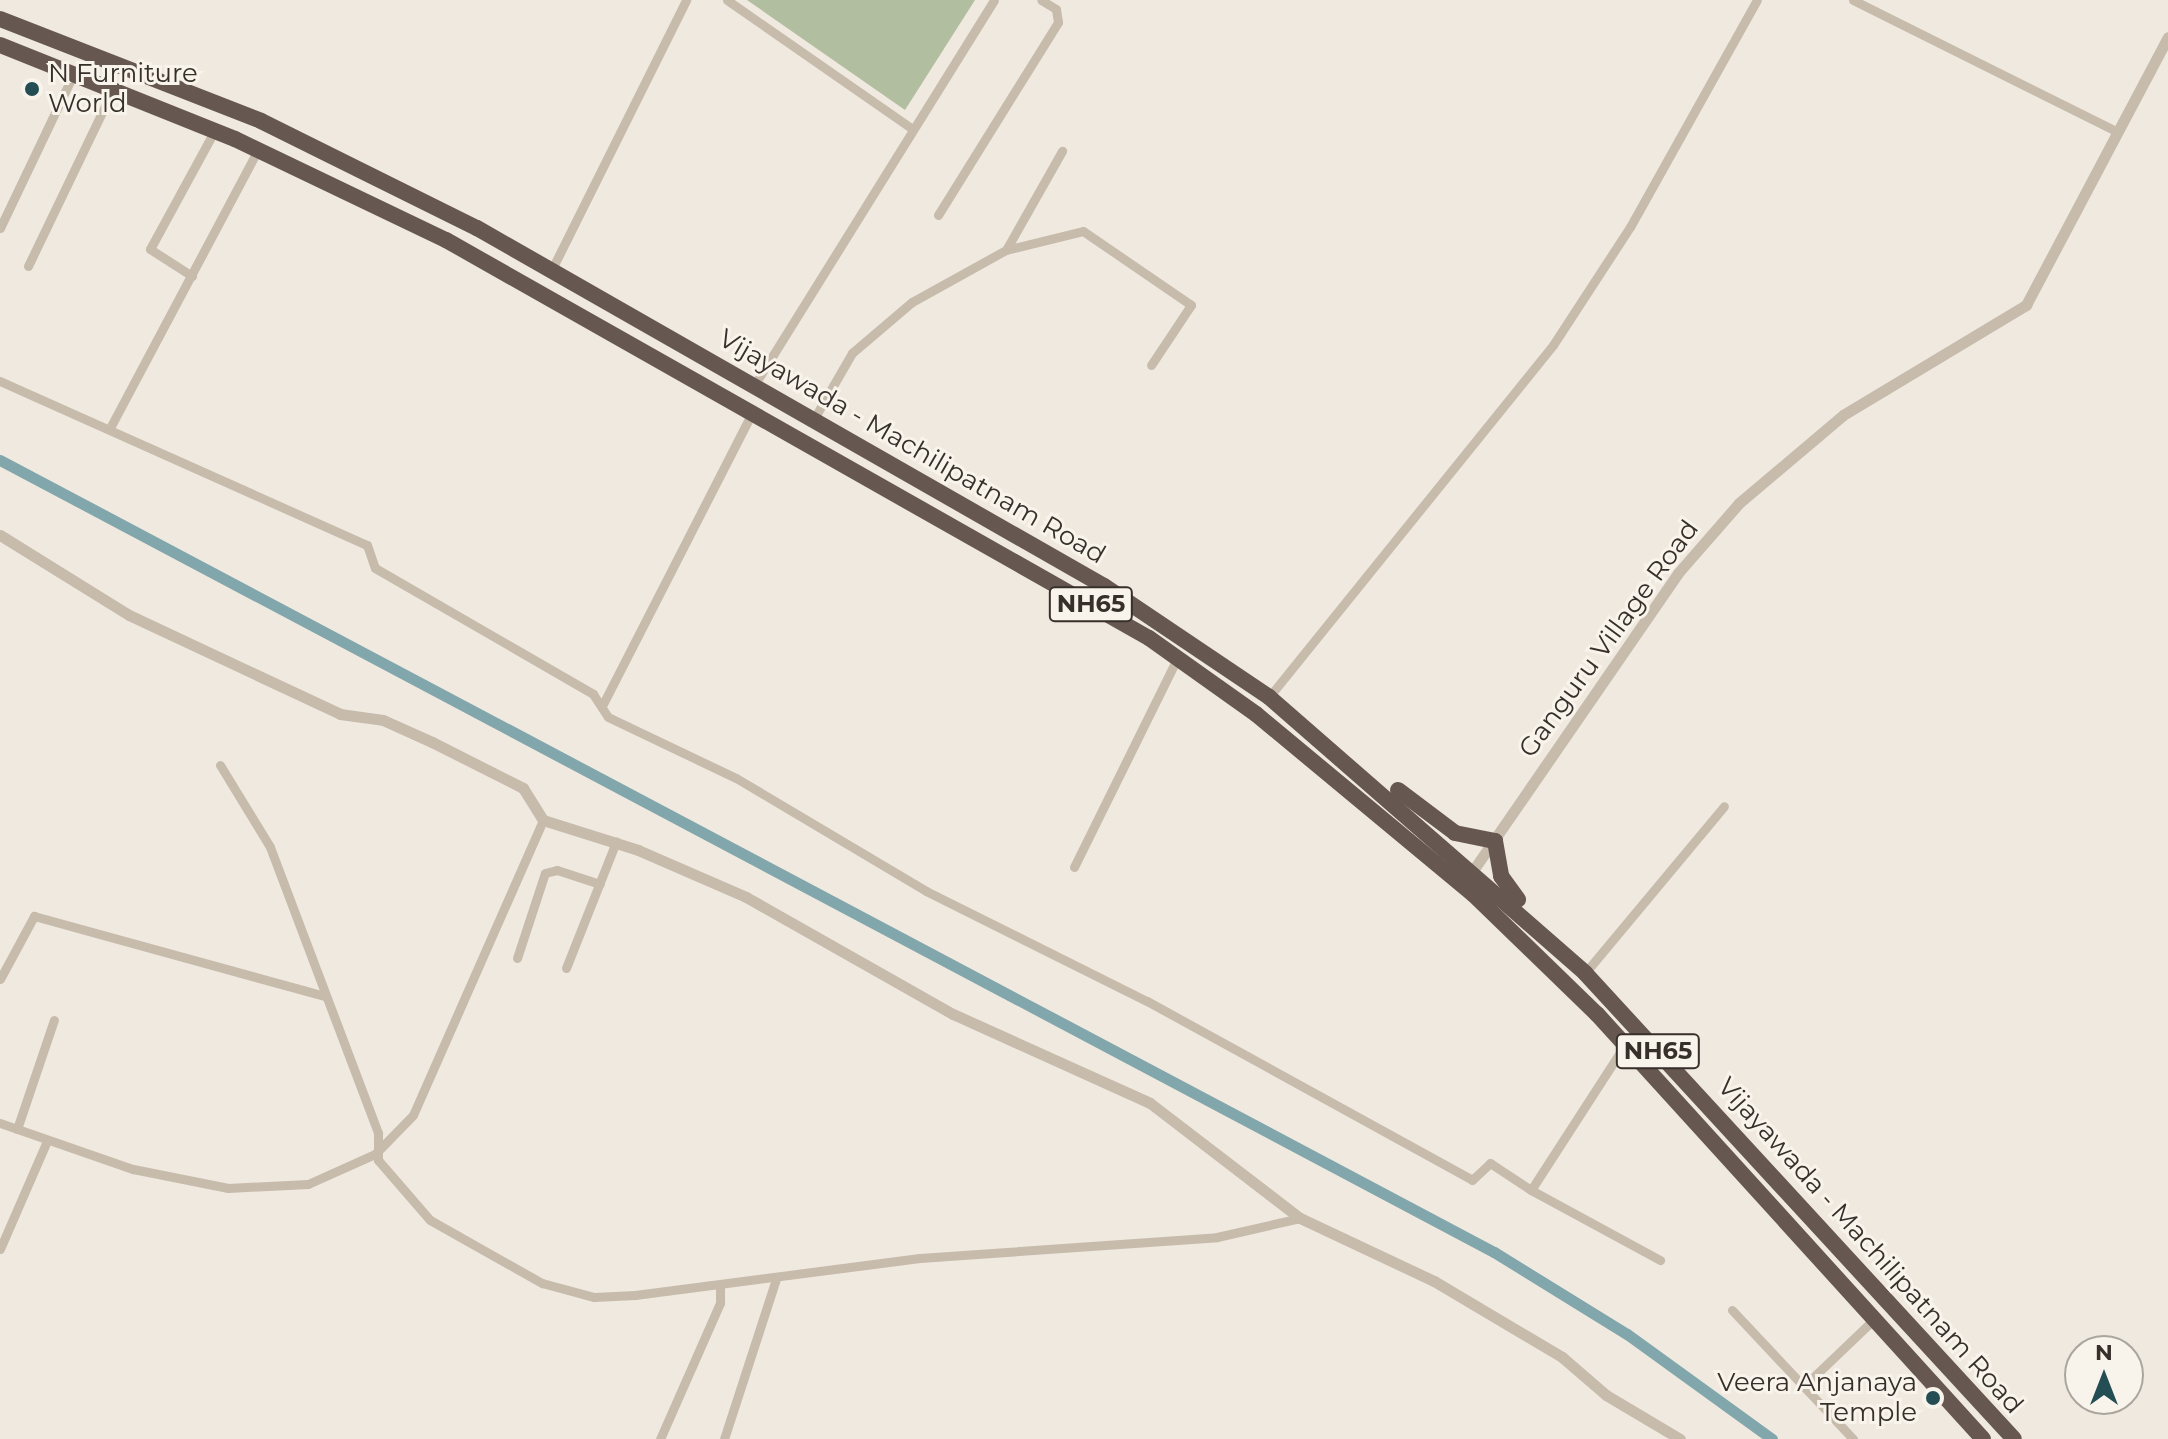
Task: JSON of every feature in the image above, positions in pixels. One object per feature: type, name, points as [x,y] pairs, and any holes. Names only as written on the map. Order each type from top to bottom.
[{"type":"highway","name":"Vijayawada - Machilipatnam Road","points":[[0,19],[287,133],[552,269],[815,417],[1104,586],[1269,697],[1347,759],[1474,869],[1585,973],[2014,1439]]},
{"type":"highway","name":"Vijayawada - Machilipatnam Road","points":[[0,45],[215,130],[446,240],[1177,659],[1392,822],[1584,1001],[1983,1439]]},
{"type":"highway","points":[[1347,759],[1372,769],[1455,833],[1495,841],[1501,876],[1568,957]]},
{"type":"highway","points":[[1474,869],[1472,880],[1572,979],[1584,1001]]},
{"type":"street","points":[[552,269],[686,0]]},
{"type":"street","points":[[727,0],[911,128]]},
{"type":"street","points":[[755,384],[911,128],[994,0]]},
{"type":"street","points":[[938,215],[1058,22],[1052,6],[1041,0]]},
{"type":"street","points":[[1269,697],[1553,345],[1630,227],[1757,0]]},
{"type":"street","points":[[1853,0],[2118,132]]},
{"type":"street","name":"Ganguru Village Road","points":[[1474,869],[1678,573],[1739,503],[1843,415],[2026,305],[2168,37]]},
{"type":"street","points":[[0,228],[74,73]]},
{"type":"street","points":[[28,266],[113,88]]},
{"type":"street","points":[[192,276],[150,249],[215,130]]},
{"type":"street","points":[[111,426],[258,149]]},
{"type":"street","points":[[1006,250],[1062,151]]},
{"type":"street","points":[[815,417],[852,353],[878,329],[944,282],[1006,250],[1083,231],[1191,305],[1151,365]]},
{"type":"street","points":[[0,381],[111,426],[367,545],[375,568],[603,704],[608,717],[736,778],[936,896],[1147,1001],[1472,1180],[1490,1163],[1531,1190],[1660,1260]]},
{"type":"street","points":[[603,704],[752,413]]},
{"type":"street","points":[[0,535],[129,615],[340,714],[383,720],[523,788],[543,820],[616,842],[746,897],[953,1014],[1150,1103],[1300,1218],[1434,1281],[1562,1357],[1606,1395],[1680,1439]]},
{"type":"street","points":[[1074,867],[1177,659]]},
{"type":"street","points":[[220,765],[270,847],[378,1133],[375,1154],[430,1220],[542,1283],[594,1297],[720,1286],[920,1258],[1217,1237],[1300,1218]]},
{"type":"street","points":[[1585,973],[1724,806]]},
{"type":"street","points":[[0,1123],[47,1141],[174,1179],[259,1190],[308,1184],[375,1154],[413,1115],[543,820]]},
{"type":"street","points":[[566,968],[616,842]]},
{"type":"street","points":[[517,958],[545,873],[557,870],[600,884]]},
{"type":"street","points":[[0,979],[34,916],[325,996]]},
{"type":"street","points":[[17,1129],[54,1020]]},
{"type":"street","points":[[1531,1190],[1624,1046]]},
{"type":"street","points":[[0,1249],[4,1226],[47,1141]]},
{"type":"street","points":[[724,1439],[776,1279]]},
{"type":"street","points":[[660,1439],[720,1303],[720,1286]]},
{"type":"street","points":[[1732,1310],[1853,1439]]},
{"type":"street","points":[[1803,1387],[1873,1320]]},
{"type":"green space","points":[[747,0],[975,0],[905,110]]},
{"type":"waterway","points":[[0,460],[1494,1252],[1627,1334],[1772,1439]]},
{"type":"place","name":"N Furniture World","points":[[32,89]]},
{"type":"place","name":"Veera Anjanaya Temple","points":[[1933,1398]]}]
